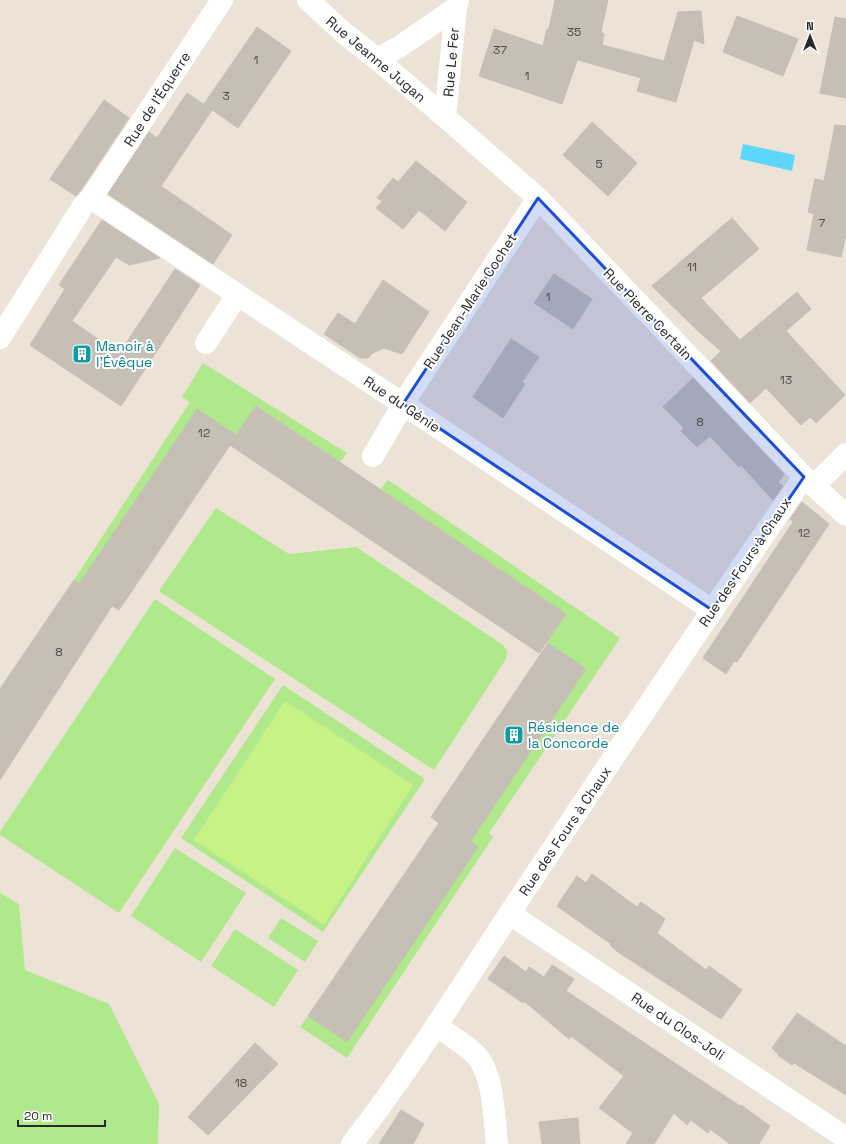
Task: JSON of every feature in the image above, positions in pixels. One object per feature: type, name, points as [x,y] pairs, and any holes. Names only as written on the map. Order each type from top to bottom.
[{"type":"street","name":"Rue de l'Équerre","points":[[0,338],[83,206],[91,198],[222,0]]},
{"type":"street","name":"Rue Jeanne Jugan","points":[[308,0],[344,33],[446,117]]},
{"type":"street","name":"Rue Le Fer","points":[[377,59],[398,47],[457,4]]},
{"type":"street","name":"Rue Le Fer","points":[[446,117],[457,4]]},
{"type":"street","name":"Rue Pierre Certain","points":[[446,117],[538,198],[809,482],[846,515]]},
{"type":"street","name":"Rue du Génie","points":[[91,198],[712,610]]},
{"type":"street","name":"Rue Jean-Marie Cochet","points":[[373,456],[403,404],[538,198]]},
{"type":"street","points":[[206,344],[237,295]]},
{"type":"street","name":"Rue des Fours à Chaux","points":[[352,1144],[436,1026],[712,610],[809,482],[846,454]]},
{"type":"street","name":"Rue du Clos-Joli","points":[[510,914],[846,1138]]},
{"type":"street","points":[[436,1026],[474,1054],[485,1067],[490,1084],[497,1144]]},
{"type":"highlighted area","points":[[538,198],[804,477],[712,610],[403,404]]},
{"type":"green space","points":[[203,363],[347,453],[340,462],[257,406],[236,435],[197,409],[80,583],[74,580],[190,402],[182,397]]},
{"type":"green space","points":[[388,480],[620,638],[489,833],[493,837],[347,1058],[300,1027],[308,1016],[347,1042],[470,842],[586,669],[547,642],[566,614],[390,496],[381,489]]},
{"type":"green space","points":[[216,508],[289,554],[356,547],[503,645],[507,651],[506,659],[434,770],[159,591]]},
{"type":"green space","points":[[155,599],[275,679],[119,913],[0,835],[0,832]]},
{"type":"green space","points":[[283,685],[425,779],[323,932],[181,838]]},
{"type":"green space","points":[[285,701],[413,785],[324,925],[194,840]]},
{"type":"green space","points":[[175,848],[246,893],[201,962],[131,916]]},
{"type":"green space","points":[[0,893],[19,904],[25,970],[109,1004],[159,1104],[158,1144],[0,1144]]},
{"type":"green space","points":[[281,918],[318,941],[305,962],[268,938]]},
{"type":"green space","points":[[235,929],[298,970],[274,1007],[211,966]]},
{"type":"water","points":[[743,144],[795,155],[792,171],[740,159]]},
{"type":"building","points":[[555,0],[608,0],[601,32],[604,34],[602,45],[664,61],[678,12],[701,11],[704,44],[694,40],[676,102],[637,91],[641,78],[578,60],[580,52],[562,104],[479,76],[494,29],[543,46],[547,29],[549,29]]},
{"type":"building","points":[[737,16],[798,39],[783,76],[723,52]]},
{"type":"building","points":[[835,17],[846,19],[846,98],[820,93]]},
{"type":"building","points":[[257,27],[291,51],[238,128],[204,104]]},
{"type":"building","points":[[187,93],[212,110],[161,186],[232,235],[213,264],[108,194],[149,132],[157,138]]},
{"type":"building","points":[[104,100],[129,118],[76,196],[50,179]]},
{"type":"building","points":[[592,122],[637,163],[608,196],[563,155]]},
{"type":"building","points":[[835,125],[846,126],[846,235],[841,257],[807,250],[814,214],[808,212],[815,179],[824,181]]},
{"type":"building","points":[[416,161],[467,202],[445,231],[419,210],[403,229],[376,208],[382,201],[377,198],[393,178],[398,182]]},
{"type":"building","points":[[732,218],[759,249],[701,298],[740,340],[797,292],[811,309],[786,331],[845,395],[816,423],[810,417],[801,425],[766,388],[750,403],[711,361],[721,351],[698,331],[652,286]]},
{"type":"building","points":[[102,220],[160,258],[129,265],[116,257],[72,321],[119,354],[175,269],[200,285],[121,406],[30,345],[65,289],[59,285]]},
{"type":"building","points":[[554,274],[592,299],[573,329],[534,303]]},
{"type":"building","points":[[383,280],[429,312],[402,354],[384,348],[373,353],[368,358],[360,358],[324,334],[338,313],[355,324]]},
{"type":"building","points":[[511,339],[539,357],[522,382],[525,384],[503,418],[473,397]]},
{"type":"building","points":[[693,378],[784,474],[778,483],[783,486],[773,500],[741,465],[739,467],[710,436],[697,447],[681,431],[684,428],[663,407]]},
{"type":"building","name":"Résidence de la Concorde","points":[[256,406],[566,614],[539,653],[230,445],[119,610],[112,606],[0,780],[0,689],[74,580],[80,583],[197,409],[236,435]]},
{"type":"building","points":[[802,502],[829,524],[737,662],[734,661],[726,674],[703,658],[793,522],[790,519]]},
{"type":"building","points":[[548,643],[586,669],[470,842],[478,847],[347,1042],[308,1016],[439,823],[431,817]]},
{"type":"building","points":[[592,874],[637,907],[641,902],[665,919],[657,933],[706,970],[709,966],[742,990],[721,1019],[618,952],[610,945],[611,944],[557,906],[577,876],[586,883]]},
{"type":"building","points":[[504,956],[526,972],[529,967],[544,977],[552,965],[574,979],[566,991],[740,1106],[741,1105],[770,1126],[759,1144],[730,1144],[710,1129],[708,1133],[691,1120],[687,1125],[674,1113],[654,1144],[626,1144],[633,1133],[599,1108],[624,1076],[571,1036],[569,1039],[524,1001],[523,1003],[488,979]]},
{"type":"building","points":[[797,1013],[846,1046],[846,1095],[794,1063],[792,1065],[779,1056],[772,1048]]},
{"type":"building","points":[[255,1043],[278,1064],[208,1135],[188,1117]]},
{"type":"building","points":[[401,1110],[424,1124],[413,1144],[379,1144]]},
{"type":"building","points":[[578,1118],[580,1144],[542,1144],[539,1122]]},
{"type":"place","name":"Manoir à l'Évêque","points":[[82,354]]},
{"type":"place","name":"Résidence de la Concorde","points":[[514,735]]}]
